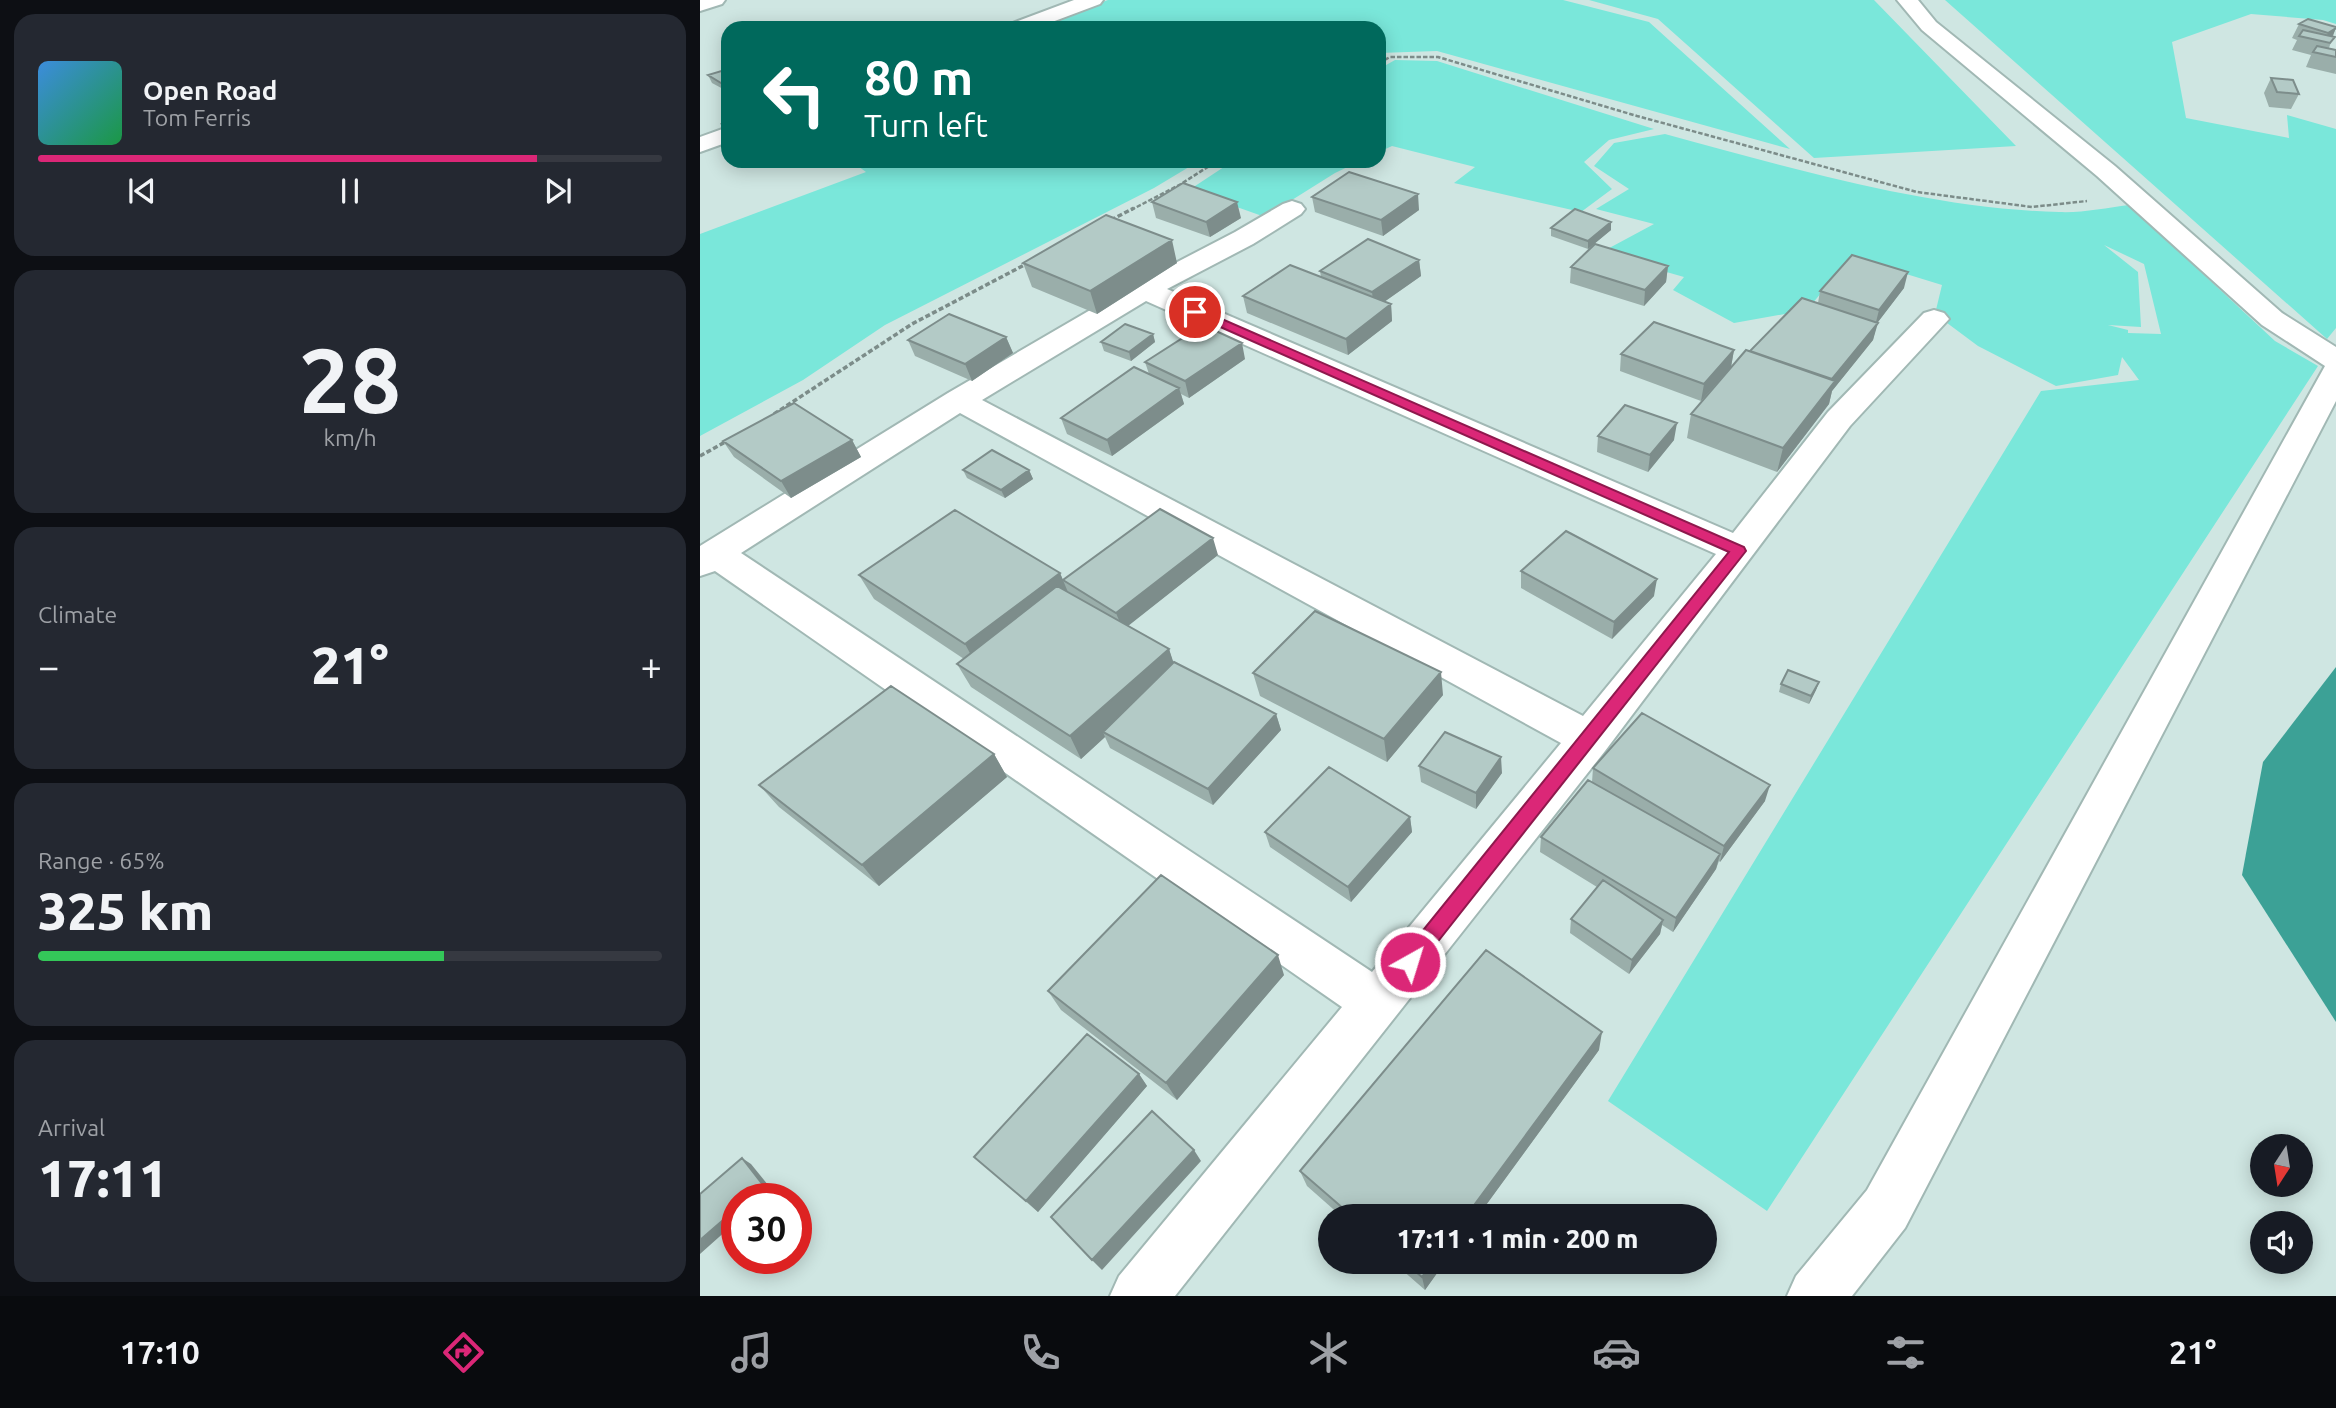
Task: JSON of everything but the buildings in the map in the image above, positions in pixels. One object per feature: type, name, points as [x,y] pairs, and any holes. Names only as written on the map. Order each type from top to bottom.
[{"type":"street","points":[[700,5],[715,0]]},
{"type":"street","points":[[1036,21],[1093,0]]},
{"type":"street","points":[[1907,0],[1929,26],[2133,196],[2272,319],[2336,360]]},
{"type":"street","points":[[700,145],[721,137]]},
{"type":"street","points":[[1292,209],[1146,290],[959,400],[708,558],[1377,1003]]},
{"type":"street","points":[[1146,290],[1739,551]]},
{"type":"street","points":[[1139,1296],[1590,739],[1739,551],[1839,419],[1934,319]]},
{"type":"street","points":[[1816,1296],[1886,1209],[2336,372]]},
{"type":"street","points":[[959,400],[1590,739]]},
{"type":"path","points":[[1386,59],[1438,57],[1637,116],[1917,192],[2032,206],[2133,196]]},
{"type":"path","points":[[1108,222],[1206,168]]},
{"type":"path","points":[[767,418],[912,324],[1034,260]]},
{"type":"path","points":[[700,456],[734,437]]},
{"type":"shaded area","points":[[1108,0],[1563,0],[1649,22],[1790,149],[1437,51],[1386,53],[1386,21],[1052,21]]},
{"type":"shaded area","points":[[1589,0],[1874,0],[2016,146],[1814,158],[1658,19]]},
{"type":"shaded area","points":[[1945,0],[2336,0],[2336,24],[2323,20],[2251,14],[2172,42],[2186,118],[2289,138],[2287,115],[2336,129],[2336,328],[2327,339]]},
{"type":"shaded area","points":[[1395,60],[1437,61],[1654,129],[1609,140],[1584,162],[1612,189],[1581,212],[1454,183],[1475,167],[1392,146],[1386,149],[1386,65]]},
{"type":"shaded area","points":[[1665,134],[1860,185],[1960,203],[2068,212],[2129,205],[2275,341],[2318,366],[1767,1211],[1608,1101],[2041,391],[2139,380],[2122,357],[2118,375],[2056,386],[1978,346],[1935,314],[1942,285],[1851,257],[1807,310],[1734,323],[1673,290],[1684,277],[1600,253],[1654,224],[1596,209],[1629,189],[1594,166],[1614,143]],"holes":[[[2104,245],[2144,264],[2161,334],[2128,333],[2128,330],[2108,325],[2141,327],[2138,272]]]},
{"type":"shaded area","points":[[861,168],[1187,168],[1154,188],[885,325],[803,380],[700,436],[700,234],[866,172]]},
{"type":"shaded area","points":[[1222,168],[1345,168],[1265,217],[1189,190]]},
{"type":"shaded area","points":[[2336,667],[2336,1022],[2242,875],[2263,762]]},
{"type":"route","points":[[1195,312],[1739,551],[1410,962]]}]
